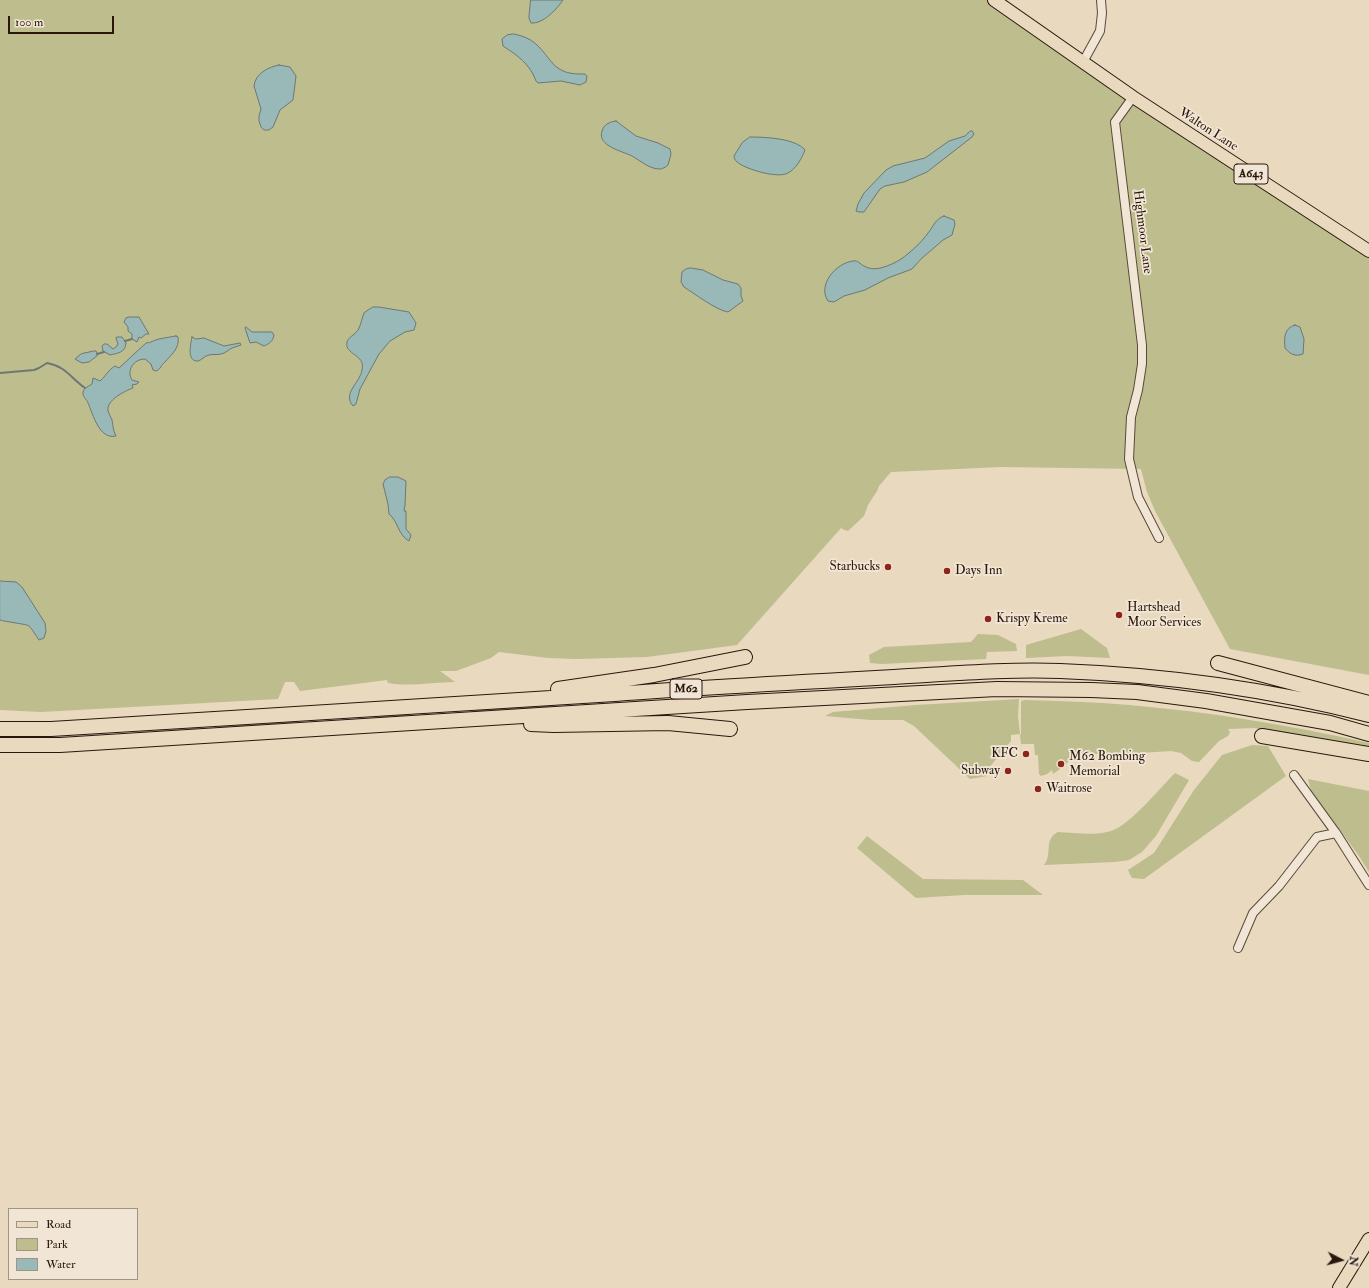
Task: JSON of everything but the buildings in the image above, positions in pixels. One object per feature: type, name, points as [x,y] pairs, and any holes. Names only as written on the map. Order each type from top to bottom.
[{"type":"highway","points":[[473,703],[654,675],[745,656]]},
{"type":"highway","points":[[1218,663],[1369,703]]},
{"type":"highway","name":"M62","points":[[0,729],[51,729],[745,685],[995,672],[1056,671],[1106,673],[1215,684],[1289,696],[1369,715]]},
{"type":"highway","name":"M62","points":[[0,745],[60,745],[997,689],[1137,692],[1206,701],[1330,723],[1369,734]]},
{"type":"highway","points":[[465,720],[554,725],[668,723],[730,729]]},
{"type":"highway","points":[[1262,736],[1369,754]]},
{"type":"main road","name":"A643","points":[[994,0],[1133,97]]},
{"type":"main road","name":"Walton Lane","points":[[1133,97],[1369,251]]},
{"type":"main road","points":[[1339,1288],[1369,1239]]},
{"type":"street","points":[[1083,62],[1100,31],[1102,12],[1101,0]]},
{"type":"street","name":"Highmoor Lane","points":[[1133,97],[1115,122],[1142,345],[1142,364],[1138,390],[1131,417],[1128,459],[1138,497],[1159,538]]},
{"type":"street","points":[[1294,775],[1336,832],[1369,885]]},
{"type":"street","points":[[1238,948],[1253,913],[1279,886],[1317,837],[1336,832]]},
{"type":"green space","points":[[0,0],[994,0],[1369,251],[1369,675],[1230,649],[1155,511],[1147,492],[1141,469],[1001,467],[891,472],[879,486],[868,505],[864,516],[848,531],[842,529],[842,527],[737,645],[647,657],[576,659],[548,658],[499,652],[491,658],[456,671],[440,671],[455,682],[405,685],[388,683],[387,680],[300,691],[294,682],[285,682],[278,699],[41,712],[0,710]]},
{"type":"green space","points":[[1081,629],[1107,648],[1110,658],[1067,656],[1026,658],[1026,645]]},
{"type":"green space","points":[[978,634],[998,635],[1016,644],[1017,651],[987,652],[986,659],[882,664],[870,663],[869,655],[884,647],[971,642]]},
{"type":"green space","points":[[1019,699],[1018,716],[1020,734],[1011,735],[1011,741],[988,769],[987,776],[970,779],[914,726],[903,720],[871,720],[825,716],[833,712]]},
{"type":"green space","points":[[1021,701],[1116,704],[1220,715],[1310,730],[1369,743],[1369,749],[1254,728],[1228,729],[1230,732],[1228,736],[1219,741],[1199,762],[1192,761],[1181,753],[1171,751],[1087,754],[1075,757],[1053,774],[1052,770],[1041,776],[1039,774],[1038,755],[1035,755],[1034,744],[1021,744]]},
{"type":"green space","points":[[1252,745],[1268,746],[1286,776],[1144,879],[1132,878],[1128,870],[1154,853],[1194,790],[1222,755]]},
{"type":"green space","points":[[1175,773],[1189,780],[1156,836],[1142,852],[1129,860],[1115,862],[1044,865],[1047,861],[1049,843],[1053,835],[1058,832],[1084,834],[1105,833],[1119,827],[1136,814]]},
{"type":"green space","points":[[1308,779],[1369,791],[1369,872],[1311,791]]},
{"type":"green space","points":[[867,836],[923,879],[1023,880],[1043,895],[964,895],[916,898],[857,848]]},
{"type":"water","points":[[531,0],[563,0],[545,19],[536,23],[531,23],[529,18]]},
{"type":"water","points":[[514,34],[531,40],[542,50],[554,65],[561,70],[571,73],[585,74],[587,76],[586,82],[580,85],[561,81],[538,83],[527,65],[503,46],[502,39],[507,35]]},
{"type":"water","points":[[279,65],[290,67],[296,76],[293,100],[280,110],[273,127],[269,130],[264,130],[259,121],[261,109],[254,86],[259,75],[271,67]]},
{"type":"water","points":[[616,121],[636,136],[658,143],[670,149],[671,154],[668,165],[661,169],[652,168],[632,156],[611,147],[603,141],[601,136],[604,127]]},
{"type":"water","points":[[972,131],[974,134],[972,137],[927,172],[904,182],[885,186],[880,189],[864,212],[856,211],[864,193],[886,170],[893,166],[925,158],[949,141],[965,136]]},
{"type":"water","points":[[750,137],[771,138],[787,141],[800,146],[805,150],[796,166],[791,171],[783,175],[770,174],[747,168],[737,162],[734,158],[742,143]]},
{"type":"water","points":[[944,216],[954,220],[955,224],[952,235],[943,240],[912,269],[888,278],[865,290],[844,296],[834,302],[828,301],[825,295],[827,282],[830,276],[840,266],[855,261],[872,269],[892,264],[900,260],[914,249],[937,221]]},
{"type":"water","points":[[691,268],[703,270],[723,280],[738,284],[741,288],[741,296],[743,301],[728,312],[723,311],[706,301],[684,287],[681,282],[682,272]]},
{"type":"water","points":[[373,307],[409,312],[416,323],[414,330],[405,332],[390,341],[379,354],[360,389],[356,404],[353,406],[349,397],[350,392],[361,375],[362,365],[361,361],[349,350],[347,342],[349,338],[357,332],[364,313]]},
{"type":"water","points":[[139,317],[149,334],[146,334],[141,338],[139,337],[137,342],[132,339],[132,334],[128,331],[128,327],[124,322],[126,318]]},
{"type":"water","points":[[1295,325],[1300,327],[1304,339],[1303,354],[1300,355],[1293,354],[1285,348],[1285,337],[1287,331],[1291,326]]},
{"type":"water","points":[[246,327],[252,332],[272,332],[274,335],[273,339],[264,346],[256,342],[250,343],[245,328]]},
{"type":"water","points":[[176,336],[178,337],[178,345],[158,370],[153,370],[151,364],[145,359],[141,359],[134,363],[130,376],[132,380],[139,382],[132,385],[133,388],[117,396],[110,403],[108,411],[116,436],[105,434],[98,425],[83,395],[84,389],[92,384],[93,378],[100,381],[115,366],[119,368],[146,343]]},
{"type":"water","points":[[122,337],[126,343],[123,351],[110,355],[103,351],[102,346],[104,344],[107,344],[113,349],[116,347],[118,344],[116,338]]},
{"type":"water","points":[[192,337],[196,339],[204,338],[224,346],[240,343],[241,345],[232,348],[223,354],[209,355],[198,361],[194,361],[190,352]]},
{"type":"water","points":[[96,351],[98,355],[89,362],[82,363],[75,359],[81,354]]},
{"type":"water","points":[[390,477],[398,477],[406,481],[404,511],[406,511],[406,529],[411,535],[409,541],[402,535],[389,514],[383,484],[385,480]]},
{"type":"water","points":[[0,581],[16,582],[22,587],[45,623],[46,631],[44,638],[39,640],[32,629],[27,625],[0,620]]},
{"type":"waterway","points":[[125,341],[132,339]]},
{"type":"waterway","points":[[97,354],[104,352]]},
{"type":"waterway","points":[[0,373],[34,370],[47,363],[59,367],[85,388]]},
{"type":"place","name":"Starbucks","points":[[888,567]]},
{"type":"place","name":"Days Inn","points":[[947,571]]},
{"type":"place","name":"Hartshead Moor Services","points":[[1119,615]]},
{"type":"place","name":"Krispy Kreme","points":[[988,619]]},
{"type":"place","name":"KFC","points":[[1026,754]]},
{"type":"place","name":"M62 Bombing Memorial","points":[[1061,764]]},
{"type":"place","name":"Subway","points":[[1008,771]]},
{"type":"place","name":"Waitrose","points":[[1038,789]]}]
